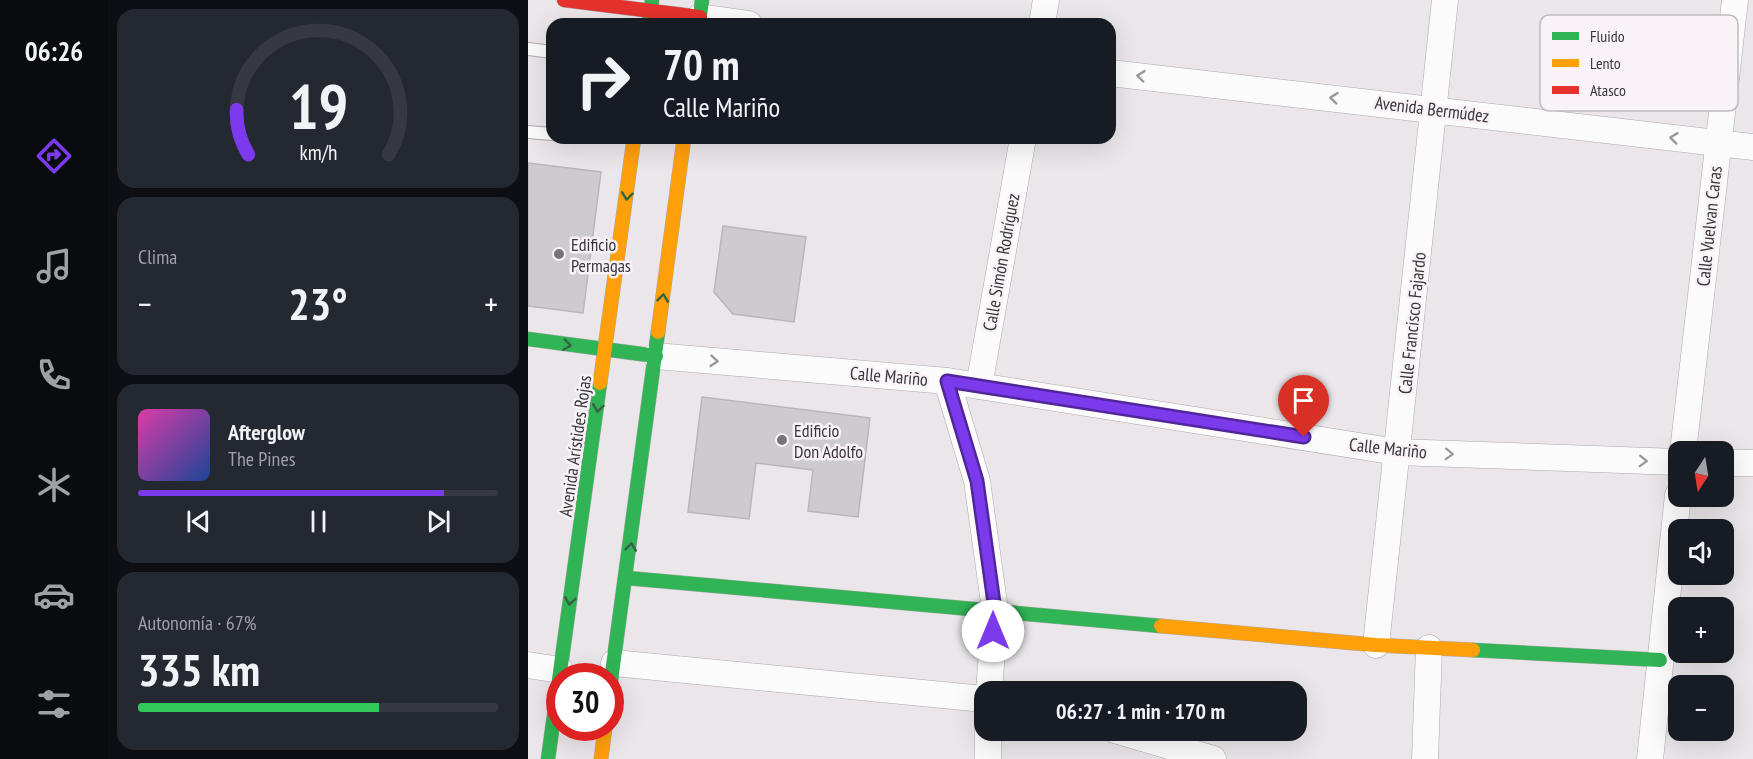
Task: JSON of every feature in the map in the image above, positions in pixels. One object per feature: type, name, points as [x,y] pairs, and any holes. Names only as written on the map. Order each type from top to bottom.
[{"type":"street","points":[[564,0],[651,12],[700,14],[720,18]]},
{"type":"street","points":[[1043,18],[1046,0]]},
{"type":"street","name":"Calle Francisco Fajardo","points":[[1376,645],[1445,0]]},
{"type":"street","name":"Calle Vuelvan Caras","points":[[1733,15],[1735,0]]},
{"type":"street","name":"Avenida Bermúdez","points":[[1116,74],[1753,147]]},
{"type":"street","name":"Calle Vuelvan Caras","points":[[1684,441],[1722,111]]},
{"type":"street","name":"Avenida Arístides Rojas","points":[[561,663],[607,350],[633,144]]},
{"type":"street","points":[[614,663],[683,144]]},
{"type":"street","name":"Calle Simón Rodríguez","points":[[980,386],[1022,144]]},
{"type":"street","name":"Calle Mariño","points":[[528,339],[656,356],[947,381],[1397,452],[1668,462]]},
{"type":"street","points":[[947,381],[977,481],[995,610],[990,681]]},
{"type":"street","points":[[1734,463],[1753,463]]},
{"type":"street","points":[[1650,759],[1677,507]]},
{"type":"street","points":[[627,578],[1376,645],[1660,660]]},
{"type":"street","points":[[1425,759],[1429,648]]},
{"type":"street","points":[[528,665],[546,668]]},
{"type":"street","points":[[624,677],[974,698]]},
{"type":"street","name":"Avenida Arístides Rojas","points":[[548,759],[550,741]]},
{"type":"street","points":[[601,759],[603,741]]},
{"type":"street","points":[[988,741],[988,759]]},
{"type":"street","points":[[1152,741],[1213,759]]},
{"type":"lane","points":[[528,49],[546,51]]},
{"type":"lane","points":[[528,132],[546,134]]},
{"type":"building","name":"Edificio Permagas","points":[[528,163],[601,172],[583,313],[528,306]]},
{"type":"building","points":[[723,226],[806,237],[794,322],[733,314],[714,292]]},
{"type":"building","name":"Edificio Don Adolfo","points":[[702,397],[870,418],[858,517],[808,511],[813,470],[756,463],[749,519],[688,512]]},
{"type":"traffic: fast","points":[[650,18],[652,0]]},
{"type":"traffic: fast","points":[[700,18],[702,0]]},
{"type":"traffic: fast","points":[[613,663],[658,332]]},
{"type":"traffic: fast","points":[[528,339],[656,356]]},
{"type":"traffic: fast","points":[[548,759],[600,383]]},
{"type":"traffic: fast","points":[[627,578],[1161,626]]},
{"type":"traffic: fast","points":[[1473,650],[1660,660]]},
{"type":"traffic: slow","points":[[600,383],[633,144]]},
{"type":"traffic: slow","points":[[658,332],[683,144]]},
{"type":"traffic: slow","points":[[1161,626],[1376,645],[1473,650]]},
{"type":"traffic: slow","points":[[601,759],[603,741]]},
{"type":"traffic: jam","points":[[564,0],[700,17]]},
{"type":"place","name":"Edificio Permagas","points":[[559,254]]},
{"type":"place","name":"Edificio Don Adolfo","points":[[782,440]]},
{"type":"route","points":[[993,631],[995,610],[977,481],[947,381],[1304,437]]}]
